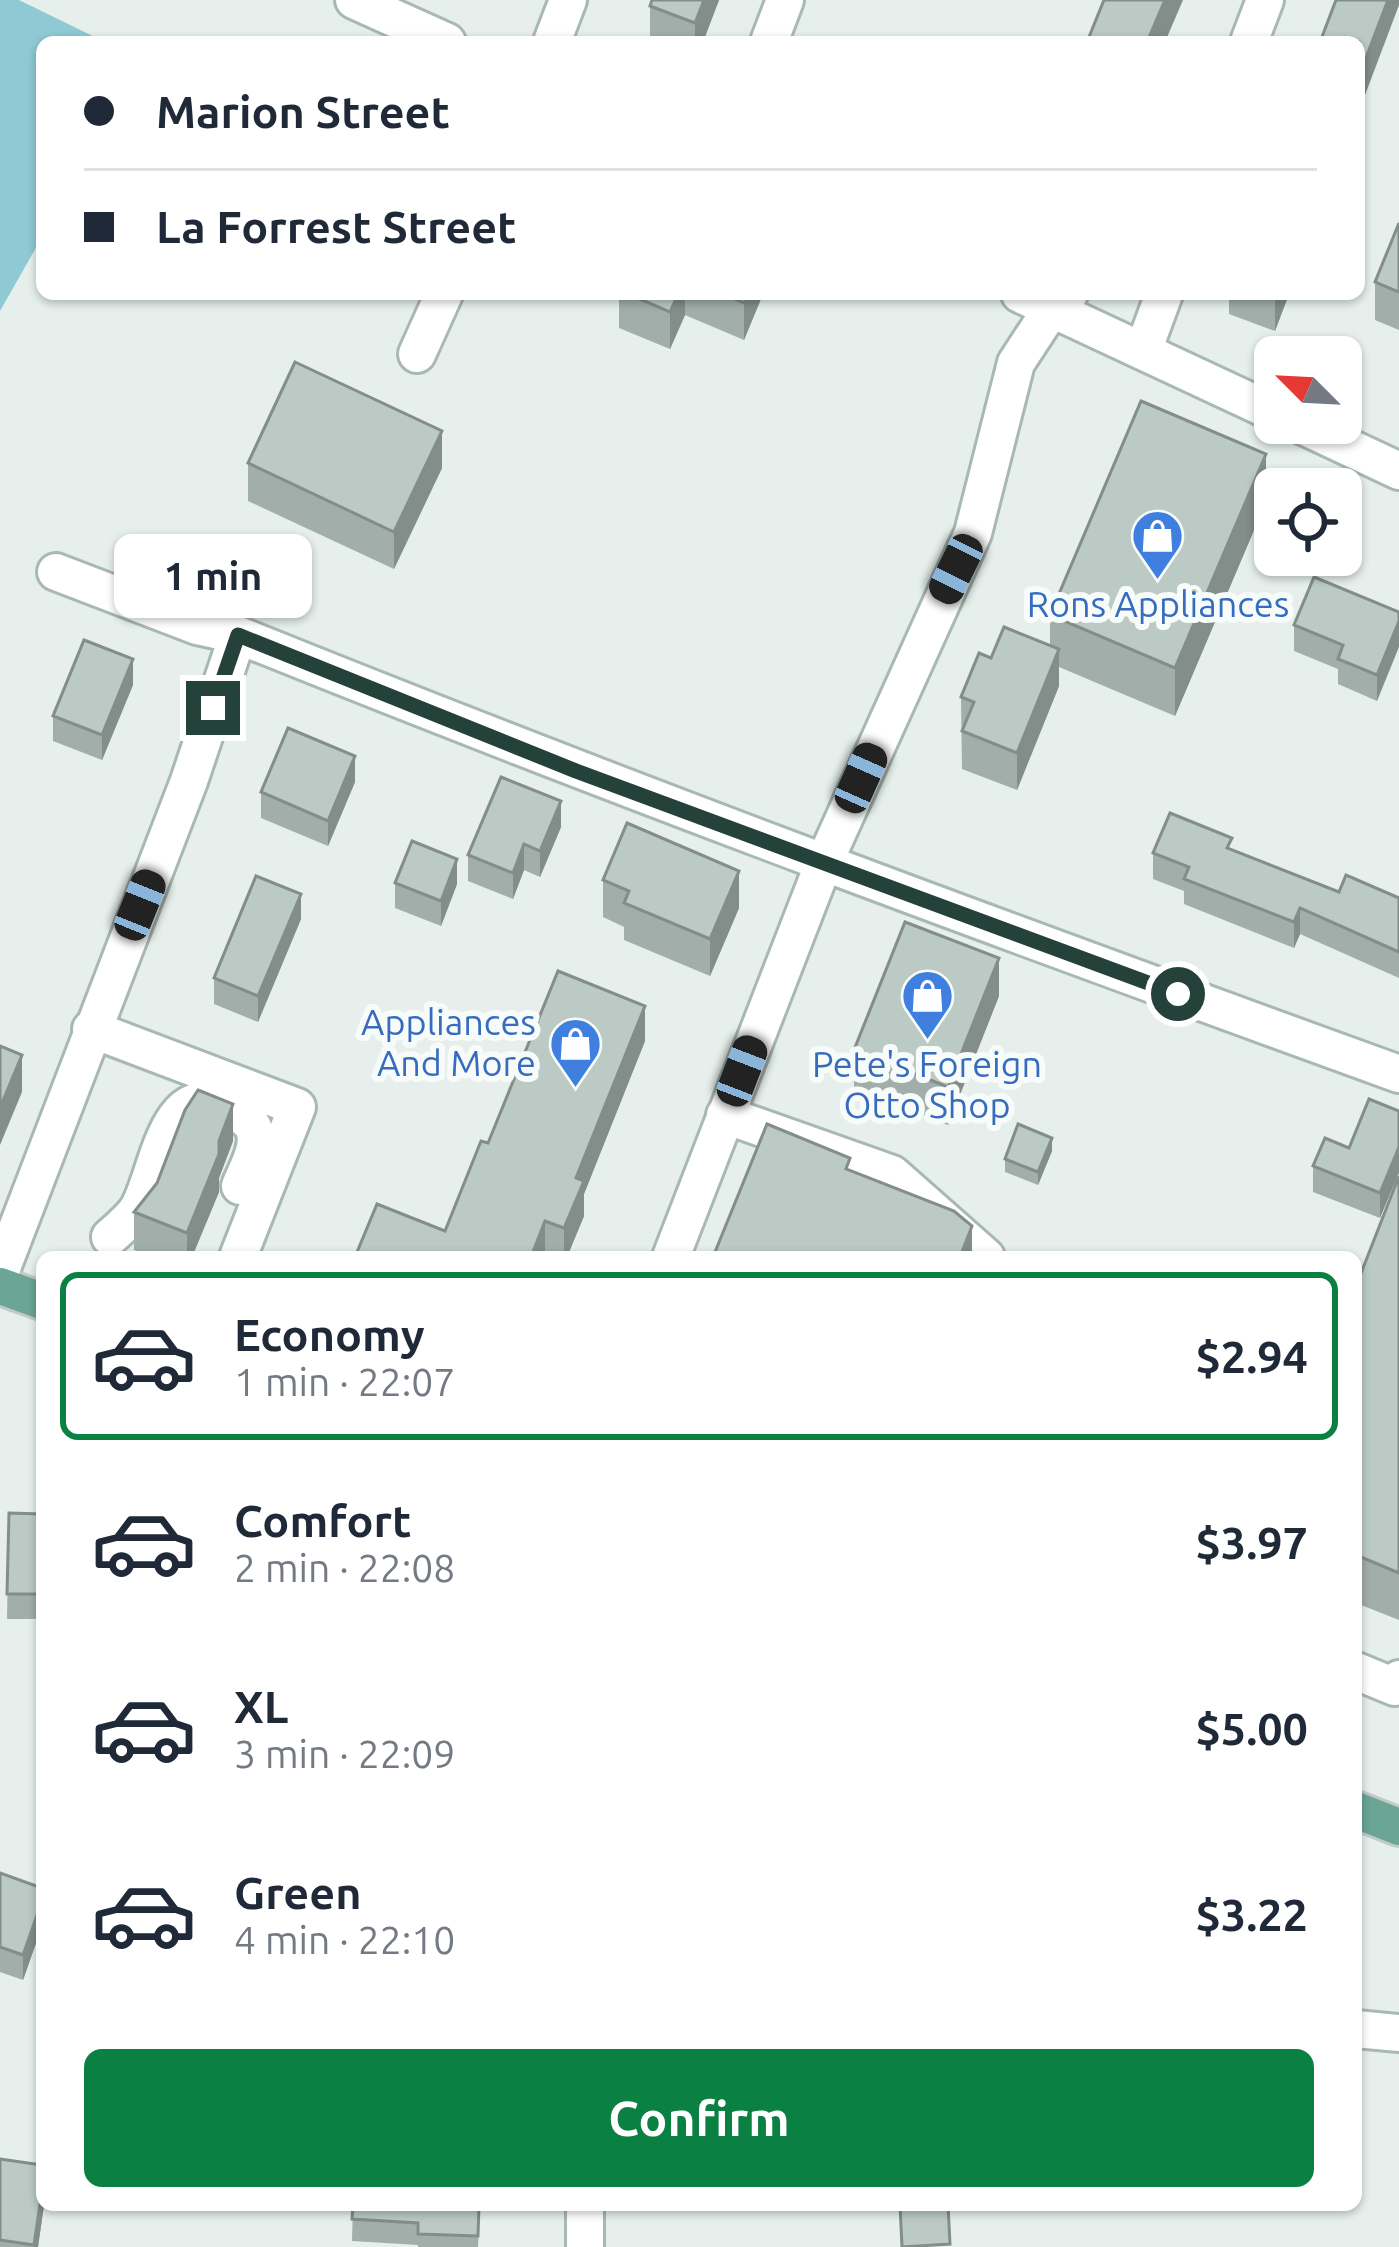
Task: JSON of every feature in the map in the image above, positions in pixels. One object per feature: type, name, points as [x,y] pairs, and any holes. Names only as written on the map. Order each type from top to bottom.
[{"type":"main road","points":[[0,1286],[36,1299]]},
{"type":"main road","points":[[1362,1812],[1399,1827]]},
{"type":"street","points":[[354,0],[434,36]]},
{"type":"street","points":[[554,36],[568,0]]},
{"type":"street","points":[[772,36],[785,0]]},
{"type":"street","points":[[1251,36],[1265,0]]},
{"type":"street","points":[[417,354],[441,300]]},
{"type":"street","points":[[673,1251],[823,865],[973,533],[1016,363],[1047,300]]},
{"type":"street","points":[[1049,300],[1254,403]]},
{"type":"street","points":[[1143,351],[1162,300]]},
{"type":"street","points":[[1342,444],[1399,471]]},
{"type":"street","points":[[56,572],[197,626],[238,635],[823,865],[1399,1075]]},
{"type":"street","points":[[0,1273],[189,781],[238,635]]},
{"type":"street","points":[[92,1029],[298,1107],[240,1251]]},
{"type":"street","points":[[106,1247],[178,1063]]},
{"type":"street","points":[[106,1247],[137,1210],[173,1120],[187,1105],[209,1100],[252,1125],[257,1142],[226,1225],[239,1251]]},
{"type":"street","points":[[725,1115],[892,1174],[979,1251]]},
{"type":"street","points":[[1362,1673],[1395,1687],[1399,1679]]},
{"type":"street","points":[[1362,2030],[1399,2033]]},
{"type":"street","points":[[585,2211],[585,2247]]},
{"type":"water","points":[[0,0],[19,0],[93,36],[36,36],[36,248],[0,311]]},
{"type":"building","points":[[652,0],[704,0],[695,23],[650,6]]},
{"type":"building","points":[[1104,0],[1165,0],[1150,36],[1089,36]]},
{"type":"building","points":[[1336,0],[1388,0],[1365,60],[1365,36],[1322,36]]},
{"type":"building","points":[[1399,223],[1399,292],[1375,282]]},
{"type":"building","points":[[642,300],[675,300],[670,312]]},
{"type":"building","points":[[295,362],[442,431],[394,532],[248,463]]},
{"type":"building","name":"Rons Appliances","points":[[1141,401],[1266,454],[1260,468],[1254,468],[1254,482],[1175,668],[1050,615]]},
{"type":"building","points":[[1314,577],[1399,612],[1377,675],[1338,659],[1343,645],[1294,625]]},
{"type":"building","points":[[1004,627],[1059,649],[1017,753],[962,731],[974,702],[961,697],[979,653],[991,658]]},
{"type":"building","points":[[84,640],[133,659],[102,735],[53,716]]},
{"type":"building","points":[[288,728],[355,756],[328,821],[261,792]]},
{"type":"building","points":[[501,777],[561,801],[540,851],[524,844],[513,873],[468,855]]},
{"type":"building","points":[[1170,813],[1232,838],[1227,848],[1339,892],[1346,875],[1399,898],[1399,952],[1300,908],[1294,922],[1184,879],[1189,867],[1153,853]]},
{"type":"building","points":[[627,823],[739,871],[710,939],[624,903],[629,891],[603,880]]},
{"type":"building","points":[[412,841],[457,859],[441,901],[395,883]]},
{"type":"building","points":[[256,876],[301,894],[258,996],[214,978]]},
{"type":"building","name":"Pete's Foreign Otto Shop","points":[[905,922],[999,958],[948,1087],[854,1050]]},
{"type":"building","points":[[558,971],[645,1006],[576,1178],[584,1181],[564,1228],[545,1221],[533,1251],[357,1251],[377,1204],[445,1231],[481,1141],[488,1143]]},
{"type":"building","points":[[0,1046],[22,1055],[0,1108]]},
{"type":"building","points":[[198,1090],[233,1104],[219,1154],[187,1233],[134,1212],[157,1183],[185,1110]]},
{"type":"building","points":[[1369,1099],[1399,1111],[1399,1147],[1380,1193],[1313,1166],[1325,1138],[1349,1148]]},
{"type":"building","points":[[767,1124],[850,1158],[846,1169],[954,1211],[972,1226],[962,1251],[715,1251]]},
{"type":"building","points":[[1018,1124],[1052,1138],[1038,1172],[1005,1159]]},
{"type":"building","points":[[1399,1176],[1399,1573],[1362,1558],[1362,1271]]},
{"type":"building","points":[[9,1513],[36,1514],[36,1594],[7,1594]]},
{"type":"building","points":[[0,1873],[36,1886],[36,1918],[23,1955],[0,1947]]},
{"type":"building","points":[[0,2159],[36,2164],[39,2211],[34,2245],[0,2240]]},
{"type":"building","points":[[353,2211],[479,2211],[478,2236],[418,2234],[418,2223],[352,2219]]},
{"type":"building","points":[[900,2211],[948,2211],[950,2244],[902,2247]]},
{"type":"place","name":"Rons Appliances","points":[[1158,582]]},
{"type":"place","name":"Pete's Foreign Otto Shop","points":[[927,1042]]},
{"type":"place","name":"Appliances And More","points":[[575,1089]]},
{"type":"route","points":[[213,708],[238,635],[576,771],[1178,994]]}]
